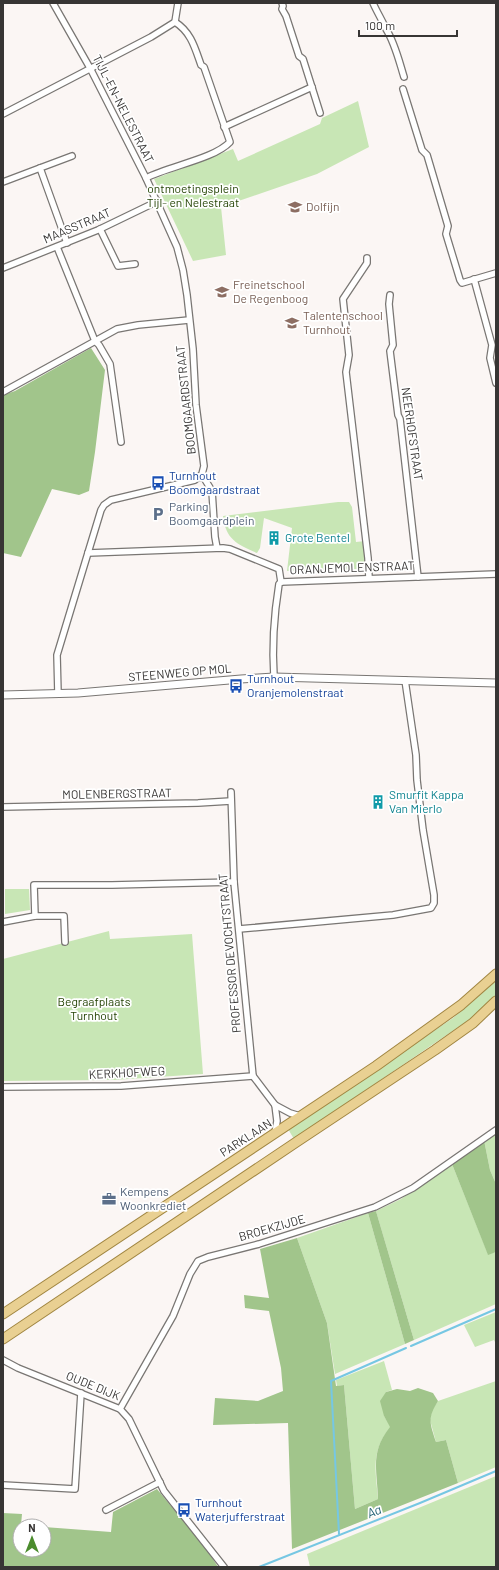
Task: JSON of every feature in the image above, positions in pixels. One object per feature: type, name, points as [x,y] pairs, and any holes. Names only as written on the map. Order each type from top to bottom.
[{"type":"main road","name":"PARKLAAN","points":[[3,1314],[376,1066],[461,1005],[496,974]]},
{"type":"main road","points":[[3,1339],[435,1050],[473,1023],[496,1001]]},
{"type":"street","name":"TIJL-EN-NELESTRAAT","points":[[53,3],[90,68],[158,202],[177,247],[183,270],[189,320]]},
{"type":"street","points":[[3,114],[151,37],[175,22],[178,3]]},
{"type":"street","points":[[282,3],[282,9],[286,16],[299,56],[303,59],[320,113]]},
{"type":"street","points":[[373,3],[389,35],[404,77]]},
{"type":"street","points":[[146,178],[158,172],[219,151],[230,142],[204,67],[201,65],[195,48],[185,28],[175,22]]},
{"type":"street","points":[[224,127],[312,87]]},
{"type":"street","points":[[403,89],[422,150],[427,155],[448,226],[446,234],[460,280],[462,283],[496,273]]},
{"type":"street","points":[[3,182],[72,156]]},
{"type":"street","points":[[40,168],[67,243]]},
{"type":"street","name":"MAASSTRAAT","points":[[3,268],[100,229],[158,202]]},
{"type":"street","points":[[100,229],[118,266],[135,264]]},
{"type":"street","points":[[57,247],[95,341],[110,364],[121,442]]},
{"type":"street","points":[[367,258],[367,262],[343,299],[349,355],[346,372],[368,558],[369,578]]},
{"type":"street","points":[[474,279],[492,345],[490,358],[496,383]]},
{"type":"street","name":"NEERHOFSTRAAT","points":[[390,295],[389,304],[394,345],[390,351],[398,415],[400,419],[418,577]]},
{"type":"street","points":[[3,392],[117,329],[127,326],[189,320]]},
{"type":"street","name":"BOOMGAARDSTRAAT","points":[[189,320],[204,466],[200,476]]},
{"type":"street","points":[[58,694],[57,655],[99,515],[104,505],[111,500],[195,480],[200,476],[204,478],[212,490],[214,537],[217,548]]},
{"type":"street","points":[[88,552],[217,548],[230,549],[279,569],[281,582]]},
{"type":"street","name":"ORANJEMOLENSTRAAT","points":[[274,677],[273,660],[276,613],[279,584],[281,582],[496,574]]},
{"type":"street","name":"STEENWEG OP MOL","points":[[3,695],[58,694],[274,677],[496,683]]},
{"type":"street","points":[[239,929],[393,915],[432,908],[434,895],[422,830],[416,755],[405,680]]},
{"type":"street","name":"PROFESSOR DEVOCHTSTRAAT","points":[[231,792],[234,882],[253,1076]]},
{"type":"street","name":"MOLENBERGSTRAAT","points":[[3,807],[231,801]]},
{"type":"street","points":[[35,916],[34,885],[112,886],[234,882]]},
{"type":"street","points":[[3,922],[35,916],[64,916],[65,942]]},
{"type":"street","points":[[253,1076],[275,1105],[290,1113],[301,1116]]},
{"type":"street","name":"KERKHOFWEG","points":[[3,1086],[121,1086],[253,1076]]},
{"type":"street","points":[[275,1105],[277,1121],[275,1134]]},
{"type":"street","name":"BROEKZIJDE","points":[[120,1409],[173,1316],[190,1274],[197,1262],[208,1257],[259,1244],[375,1207],[413,1188],[496,1130]]},
{"type":"street","name":"OUDE DIJK","points":[[3,1360],[18,1368],[120,1409],[129,1419],[168,1496],[224,1567]]},
{"type":"street","points":[[3,1485],[75,1489],[81,1393]]},
{"type":"street","points":[[106,1510],[160,1482]]},
{"type":"green space","name":"ontmoetingsplein Tijl- en Nelestraat","points":[[358,101],[369,147],[317,174],[221,207],[226,255],[193,261],[154,179],[233,149],[238,161],[320,124],[322,118]]},
{"type":"green space","points":[[91,348],[105,370],[89,491],[79,495],[52,489],[21,557],[3,553],[3,395],[15,391]]},
{"type":"green space","points":[[338,502],[349,502],[352,507],[356,542],[365,541],[366,569],[287,571],[292,528],[264,518],[260,548],[257,553],[238,544],[230,536],[223,516]]},
{"type":"green space","points":[[5,889],[29,889],[30,910],[5,914]]},
{"type":"green space","name":"Begraafplaats Turnhout","points":[[109,931],[110,939],[192,934],[203,1074],[114,1080],[3,1081],[3,959]]},
{"type":"green space","points":[[496,981],[496,997],[473,1017],[294,1139],[288,1129],[453,1018]]},
{"type":"green space","points":[[496,1132],[496,1184],[490,1170],[484,1140]]},
{"type":"green space","points":[[484,1140],[490,1170],[496,1184],[496,1252],[488,1255],[452,1164]]},
{"type":"green space","points":[[452,1164],[488,1254],[496,1252],[496,1304],[414,1340],[376,1211],[401,1199]]},
{"type":"green space","points":[[376,1211],[414,1340],[405,1344],[368,1213]]},
{"type":"green space","points":[[368,1213],[405,1344],[335,1374],[327,1323],[297,1238]]},
{"type":"green space","points":[[297,1238],[327,1323],[336,1386],[344,1385],[355,1509],[378,1499],[376,1470],[377,1453],[384,1436],[390,1427],[384,1416],[380,1401],[386,1392],[397,1389],[410,1391],[418,1388],[433,1393],[438,1401],[432,1412],[432,1430],[436,1442],[446,1440],[458,1483],[292,1549],[288,1423],[213,1425],[215,1398],[258,1401],[283,1391],[281,1368],[269,1311],[245,1308],[244,1295],[269,1298],[260,1249]]},
{"type":"green space","points":[[496,1312],[496,1344],[494,1340],[475,1347],[464,1325]]},
{"type":"green space","points":[[384,1361],[392,1390],[386,1392],[384,1416],[391,1427],[384,1436],[377,1453],[376,1470],[378,1499],[355,1509],[344,1385],[337,1386],[336,1380]]},
{"type":"green space","points":[[496,1381],[496,1467],[458,1483],[446,1440],[436,1442],[430,1420],[432,1410],[438,1401]]},
{"type":"green space","points":[[496,1476],[496,1567],[310,1567],[307,1554]]},
{"type":"green space","points":[[157,1489],[208,1551],[218,1567],[3,1567],[3,1513],[22,1514],[22,1518],[12,1518],[12,1558],[52,1558],[52,1528],[111,1532],[113,1512]]},
{"type":"waterway","points":[[411,1346],[496,1309]]},
{"type":"waterway","points":[[339,1534],[331,1381],[406,1348]]},
{"type":"waterway","name":"Aa","points":[[259,1567],[496,1471]]},
{"type":"place","name":"Dolfijn","points":[[295,207]]},
{"type":"place","name":"Freinetschool De Regenboog","points":[[222,292]]},
{"type":"place","name":"Talentenschool Turnhout","points":[[292,323]]},
{"type":"place","name":"Turnhout Boomgaardstraat","points":[[158,483]]},
{"type":"place","name":"Parking Boomgaardplein","points":[[158,514]]},
{"type":"place","name":"Grote Bentel","points":[[274,538]]},
{"type":"place","name":"Turnhout Oranjemolenstraat","points":[[236,686]]},
{"type":"place","name":"Smurfit Kappa Van Mierlo","points":[[378,802]]},
{"type":"place","name":"Kempens Woonkrediet","points":[[109,1199]]},
{"type":"place","name":"Turnhout Waterjufferstraat","points":[[184,1510]]}]
